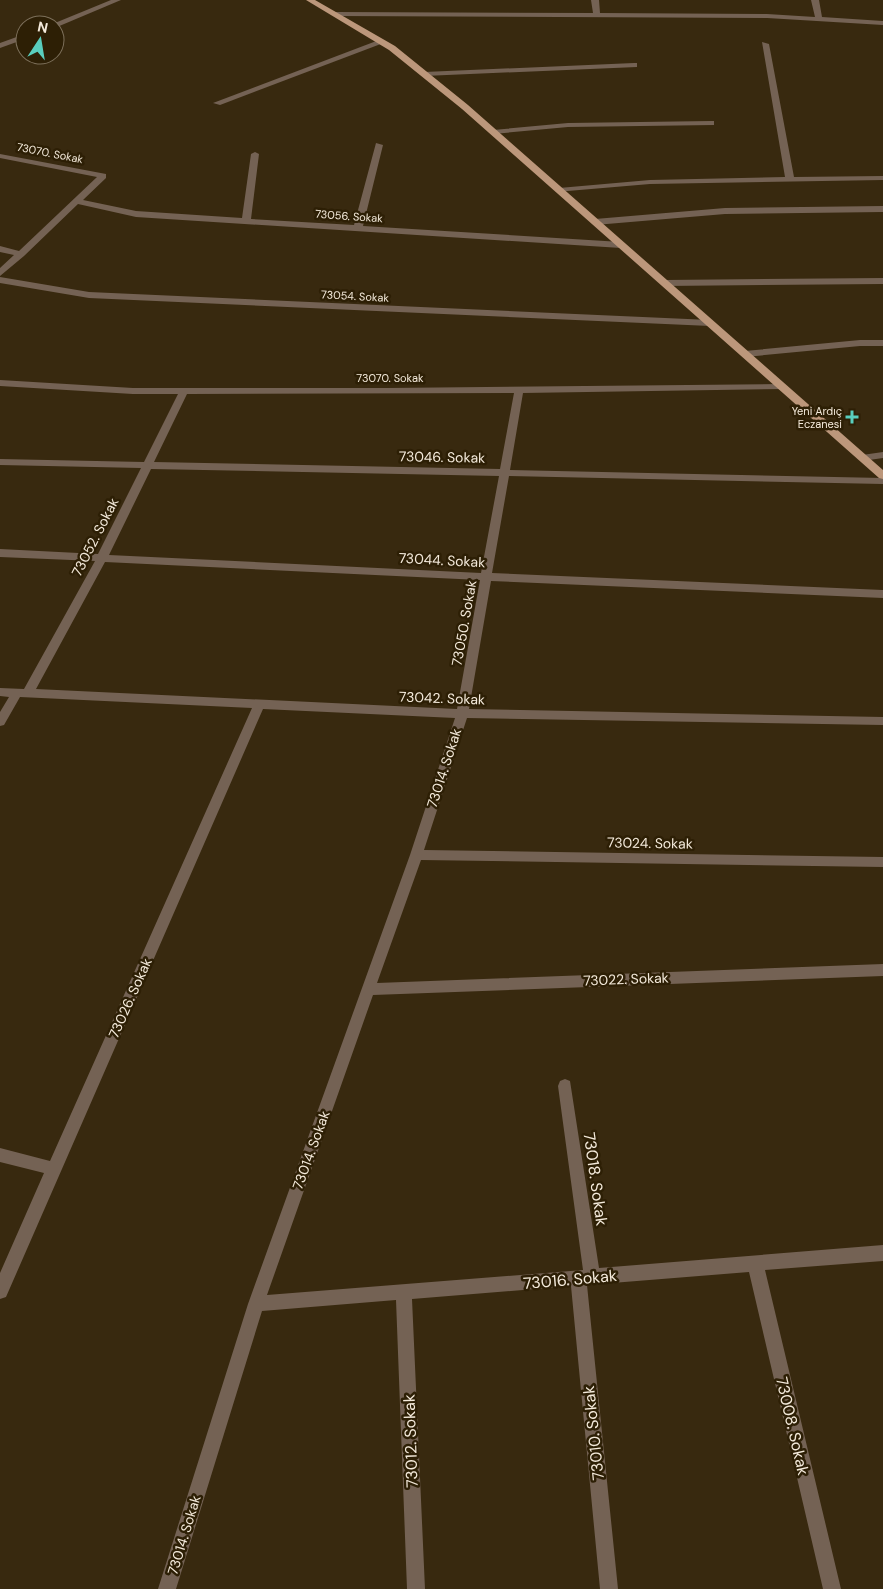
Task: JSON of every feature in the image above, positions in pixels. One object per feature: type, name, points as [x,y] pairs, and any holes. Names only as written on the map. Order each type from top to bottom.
[{"type":"main road","points":[[310,0],[392,48],[424,74],[493,132],[883,476]]},
{"type":"street","points":[[65,21],[117,0]]},
{"type":"street","points":[[595,0],[597,15]]},
{"type":"street","points":[[815,0],[819,20]]},
{"type":"street","points":[[334,14],[767,16],[883,24]]},
{"type":"street","points":[[0,46],[15,40]]},
{"type":"street","points":[[217,103],[382,42]]},
{"type":"street","points":[[765,44],[790,180]]},
{"type":"street","points":[[424,74],[634,65]]},
{"type":"street","points":[[493,132],[568,125],[711,123]]},
{"type":"street","points":[[358,228],[379,145]]},
{"type":"street","points":[[246,221],[255,154]]},
{"type":"street","name":"73070. Sokak","points":[[0,156],[103,176],[0,273]]},
{"type":"street","points":[[559,190],[650,182],[883,178]]},
{"type":"street","name":"73056. Sokak","points":[[77,201],[136,214],[621,245]]},
{"type":"street","points":[[594,222],[725,211],[883,209]]},
{"type":"street","points":[[0,249],[21,254]]},
{"type":"street","name":"73054. Sokak","points":[[0,280],[89,295],[710,323]]},
{"type":"street","points":[[664,283],[883,281]]},
{"type":"street","points":[[745,354],[860,343],[883,343]]},
{"type":"street","name":"73070. Sokak","points":[[0,383],[133,391],[781,387]]},
{"type":"street","name":"73050. Sokak","points":[[462,714],[519,390]]},
{"type":"street","name":"73052. Sokak","points":[[0,722],[23,693],[102,558],[184,391]]},
{"type":"street","points":[[862,458],[883,455]]},
{"type":"street","name":"73046. Sokak","points":[[0,462],[883,481]]},
{"type":"street","name":"73044. Sokak","points":[[0,553],[883,594]]},
{"type":"street","name":"73042. Sokak","points":[[0,692],[462,714],[883,721]]},
{"type":"street","name":"73026. Sokak","points":[[0,1291],[259,705]]},
{"type":"street","name":"73014. Sokak","points":[[166,1589],[256,1304],[416,855],[462,714]]},
{"type":"street","name":"73024. Sokak","points":[[416,855],[883,862]]},
{"type":"street","name":"73022. Sokak","points":[[368,989],[883,970]]},
{"type":"street","name":"73018. Sokak","points":[[565,1086],[585,1277]]},
{"type":"street","points":[[0,1155],[55,1169]]},
{"type":"street","name":"73016. Sokak","points":[[256,1304],[883,1253]]},
{"type":"street","name":"73008. Sokak","points":[[754,1263],[832,1589]]},
{"type":"street","name":"73010. Sokak","points":[[585,1277],[609,1589]]},
{"type":"street","name":"73012. Sokak","points":[[404,1292],[416,1589]]},
{"type":"place","name":"Yeni Ardıç Eczanesi","points":[[852,417]]}]
